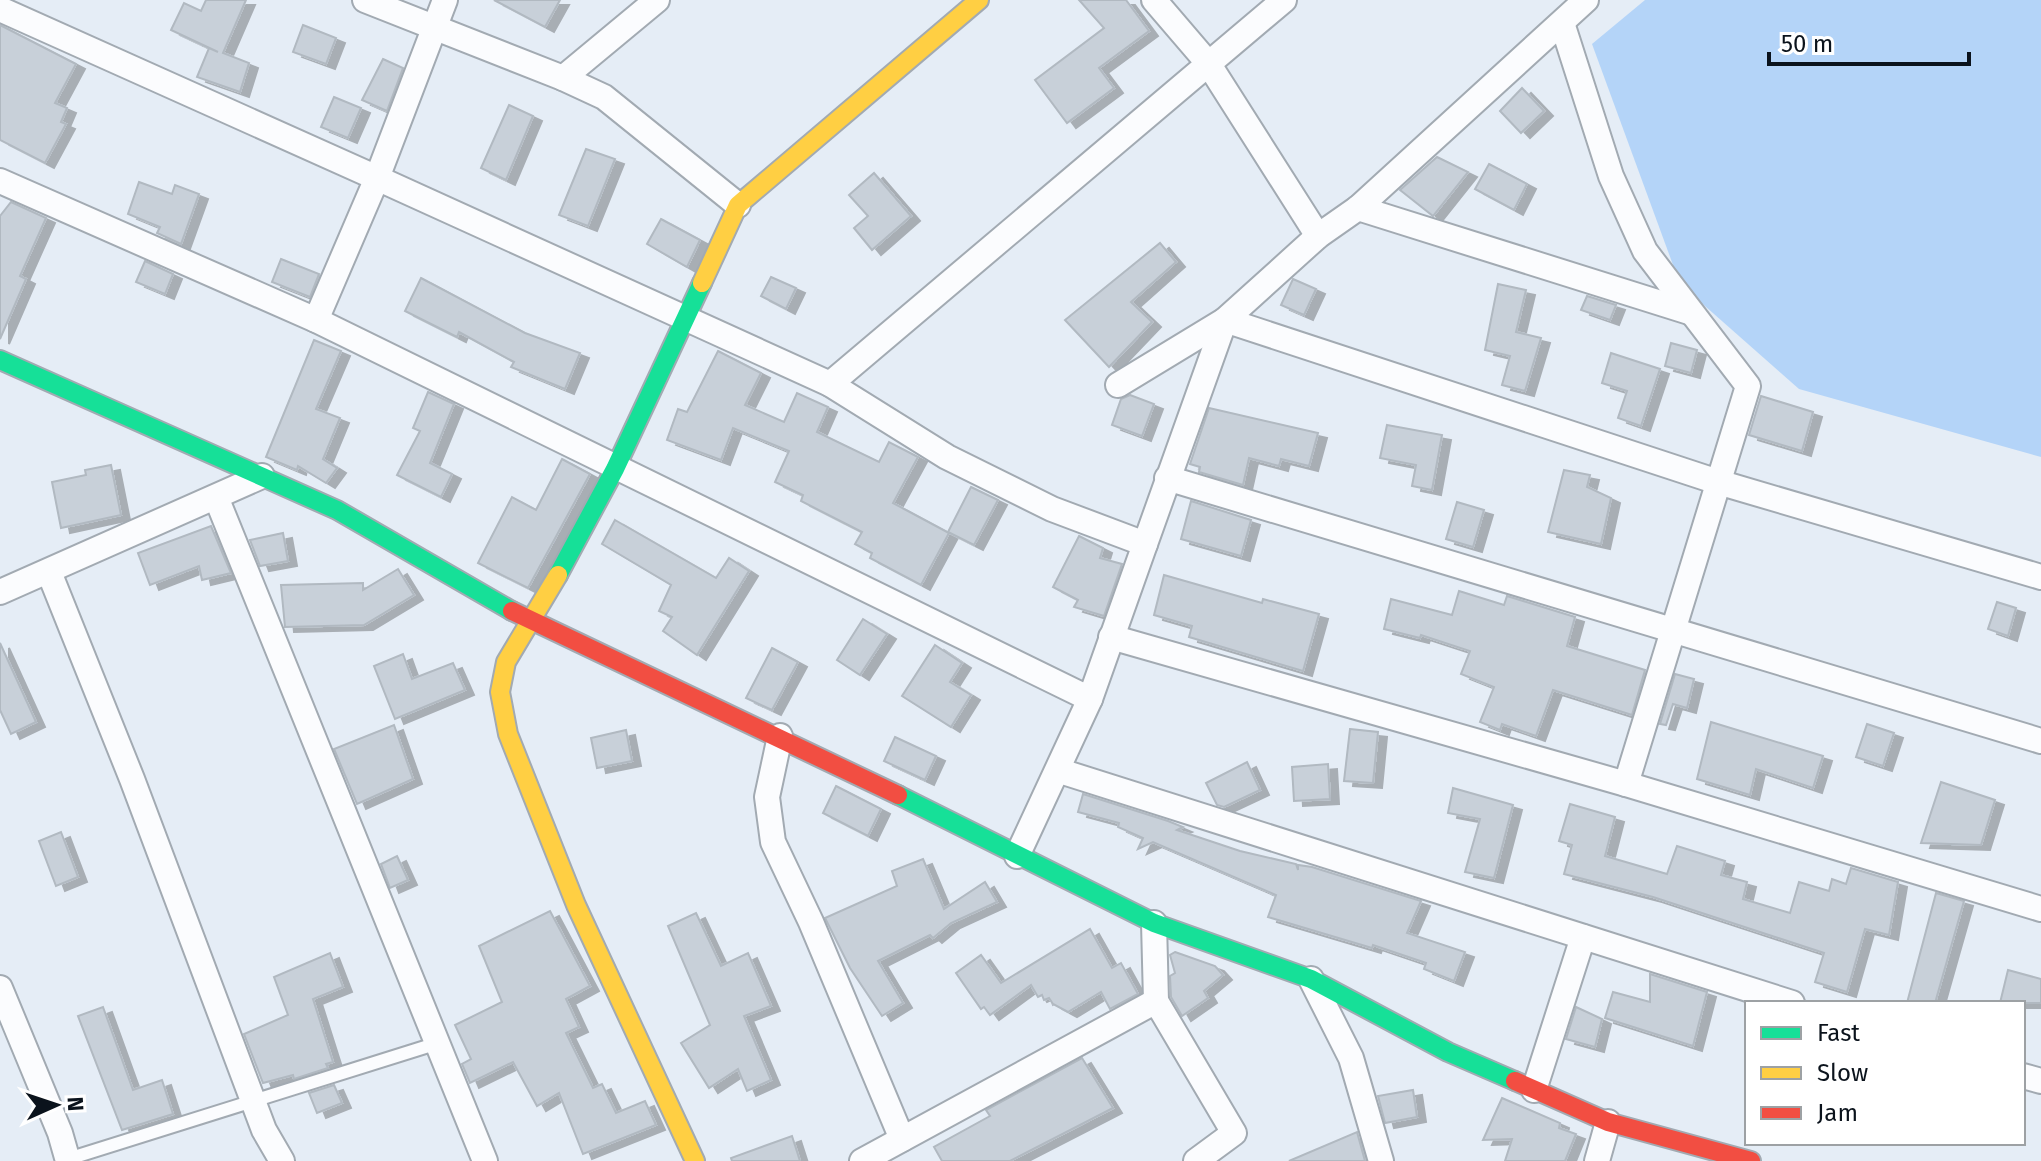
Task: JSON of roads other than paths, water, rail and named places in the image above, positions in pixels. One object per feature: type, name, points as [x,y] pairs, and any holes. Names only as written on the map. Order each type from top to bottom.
[{"type":"street","points":[[365,0],[604,97],[738,205]]},
{"type":"street","points":[[316,320],[377,178],[445,0]]},
{"type":"street","points":[[563,78],[657,0]]},
{"type":"street","points":[[695,1161],[576,905],[508,734],[500,692],[506,662],[534,620],[615,469],[738,205],[979,0]]},
{"type":"street","points":[[1154,0],[1208,63],[1318,236]]},
{"type":"street","points":[[830,384],[1284,0]]},
{"type":"street","points":[[1118,385],[1225,320],[1318,236],[1358,208],[1586,0]]},
{"type":"street","points":[[0,9],[830,384],[947,457],[1052,509],[1145,544]]},
{"type":"street","points":[[1562,23],[1611,176],[1645,251],[1748,386],[1626,784]]},
{"type":"street","points":[[0,181],[316,320],[1090,699]]},
{"type":"street","points":[[1358,208],[1689,312]]},
{"type":"street","points":[[1017,856],[1060,771],[1090,699],[1225,320]]},
{"type":"street","points":[[1225,320],[1718,482],[2041,577]]},
{"type":"street","points":[[0,360],[337,510],[514,612],[780,736],[1154,923],[1311,979],[1448,1052],[1608,1122],[1751,1161]]},
{"type":"street","points":[[0,592],[262,476]]},
{"type":"street","points":[[1167,478],[2041,741]]},
{"type":"street","points":[[216,497],[485,1161]]},
{"type":"street","points":[[49,572],[132,779],[254,1102],[282,1161]]},
{"type":"street","points":[[1111,637],[1626,784],[2041,909]]},
{"type":"street","points":[[780,736],[767,797],[773,842],[811,922],[902,1139]]},
{"type":"street","points":[[1060,771],[1786,1001]]},
{"type":"street","points":[[1154,923],[1156,1001],[1234,1133],[1196,1161]]},
{"type":"street","points":[[1534,1090],[1583,937]]},
{"type":"street","points":[[1311,979],[1351,1058],[1381,1161]]},
{"type":"street","points":[[0,988],[68,1160]]},
{"type":"street","points":[[862,1161],[1156,1001]]},
{"type":"street","points":[[1597,1161],[1608,1122]]},
{"type":"lane","points":[[68,1160],[438,1043]]}]
